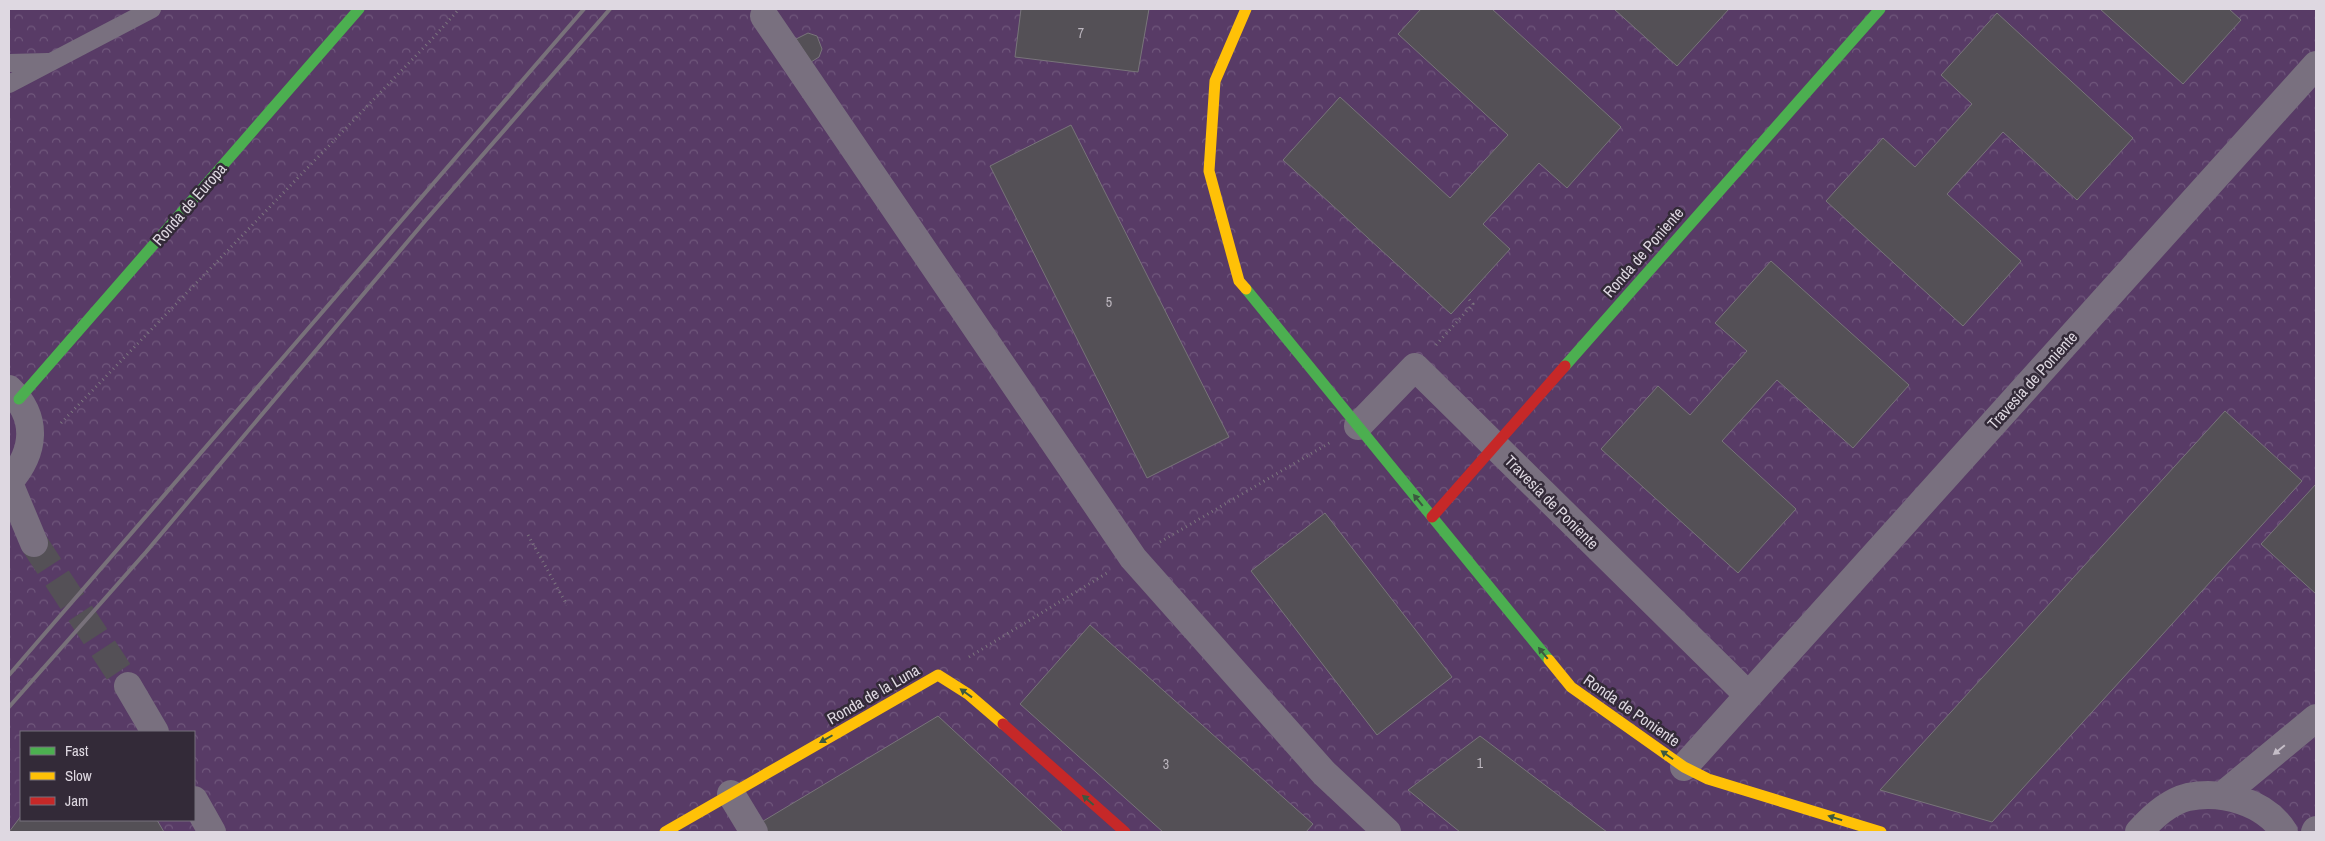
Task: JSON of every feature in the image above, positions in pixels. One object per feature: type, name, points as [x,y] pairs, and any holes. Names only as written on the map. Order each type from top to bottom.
[{"type":"street","name":"Ronda de Europa","points":[[9,482],[21,468],[28,451],[31,433],[27,415],[14,394],[359,9]]},
{"type":"street","name":"Ronda de Poniente","points":[[1246,9],[1215,81],[1209,171],[1239,281],[1571,687],[1684,767],[1708,779],[1882,832]]},
{"type":"street","name":"Ronda de Poniente","points":[[1432,517],[1880,9]]},
{"type":"street","points":[[764,16],[1133,558],[1324,773],[1388,832]]},
{"type":"street","name":"Travesía de Poniente","points":[[1684,767],[2316,65]]},
{"type":"street","points":[[1358,426],[1415,367]]},
{"type":"street","name":"Travesía de Poniente","points":[[1415,367],[1748,695]]},
{"type":"street","points":[[9,482],[34,543]]},
{"type":"street","name":"Ronda de la Luna","points":[[665,832],[938,675],[968,694],[1125,832]]},
{"type":"street","points":[[128,686],[154,731]]},
{"type":"street","points":[[2223,795],[2316,718]]},
{"type":"street","points":[[731,794],[754,832]]},
{"type":"street","points":[[2138,832],[2155,813],[2187,797],[2223,795],[2254,805],[2279,825],[2284,832]]},
{"type":"street","points":[[195,802],[212,832]]},
{"type":"lane","points":[[9,84],[152,9]]},
{"type":"lane","points":[[9,63],[52,62]]},
{"type":"path","points":[[58,426],[459,9]]},
{"type":"path","points":[[1415,367],[1473,304],[1467,297]]},
{"type":"path","points":[[528,535],[567,605]]},
{"type":"green space","points":[[9,9],[2316,9],[2316,832],[9,832]]},
{"type":"building","points":[[1021,9],[1149,9],[1138,72],[1015,57]]},
{"type":"building","points":[[1421,9],[1492,9],[1621,127],[1567,188],[1539,163],[1483,224],[1510,249],[1451,314],[1283,160],[1340,97],[1450,198],[1508,135],[1398,34]]},
{"type":"building","points":[[1614,9],[1729,9],[1677,66]]},
{"type":"building","points":[[2100,9],[2229,9],[2241,20],[2183,84]]},
{"type":"building","points":[[1997,13],[2133,138],[2077,200],[2003,132],[1947,194],[2021,261],[1963,326],[1826,201],[1883,138],[1915,167],[1972,104],[1941,75]]},
{"type":"building","points":[[808,33],[817,36],[822,49],[819,57],[811,62],[796,39]]},
{"type":"building","points":[[1071,125],[1229,437],[1147,478],[990,166]]},
{"type":"building","points":[[1771,261],[1909,385],[1853,448],[1777,380],[1722,441],[1796,509],[1738,573],[1601,449],[1658,386],[1690,415],[1747,351],[1715,323]]},
{"type":"building","points":[[2225,411],[2302,481],[1992,822],[1880,790]]},
{"type":"building","points":[[2316,484],[2316,594],[2261,544]]},
{"type":"building","points":[[1325,513],[1452,677],[1377,735],[1251,571]]},
{"type":"building","points":[[1090,625],[1313,824],[1306,832],[1163,832],[1020,704]]},
{"type":"building","points":[[938,716],[1063,832],[765,832],[760,823]]},
{"type":"building","points":[[1480,736],[1607,832],[1460,832],[1408,790]]},
{"type":"building","points":[[20,817],[20,821],[158,821],[164,832],[9,832]]},
{"type":"tunnel","points":[[34,543],[128,686]]},
{"type":"railway","points":[[9,675],[584,9]]},
{"type":"railway","points":[[9,707],[146,552],[425,221],[610,9]]},
{"type":"traffic: fast","points":[[19,399],[359,9]]},
{"type":"traffic: fast","points":[[1565,366],[1880,9]]},
{"type":"traffic: fast","points":[[1246,289],[1549,660]]},
{"type":"traffic: slow","points":[[1246,9],[1215,81],[1209,171],[1239,281],[1246,289]]},
{"type":"traffic: slow","points":[[1549,660],[1571,687],[1684,767],[1708,779],[1881,832]]},
{"type":"traffic: slow","points":[[665,832],[938,675],[968,694],[1003,724]]},
{"type":"traffic: jam","points":[[1432,517],[1565,366]]},
{"type":"traffic: jam","points":[[1003,724],[1125,832]]}]
